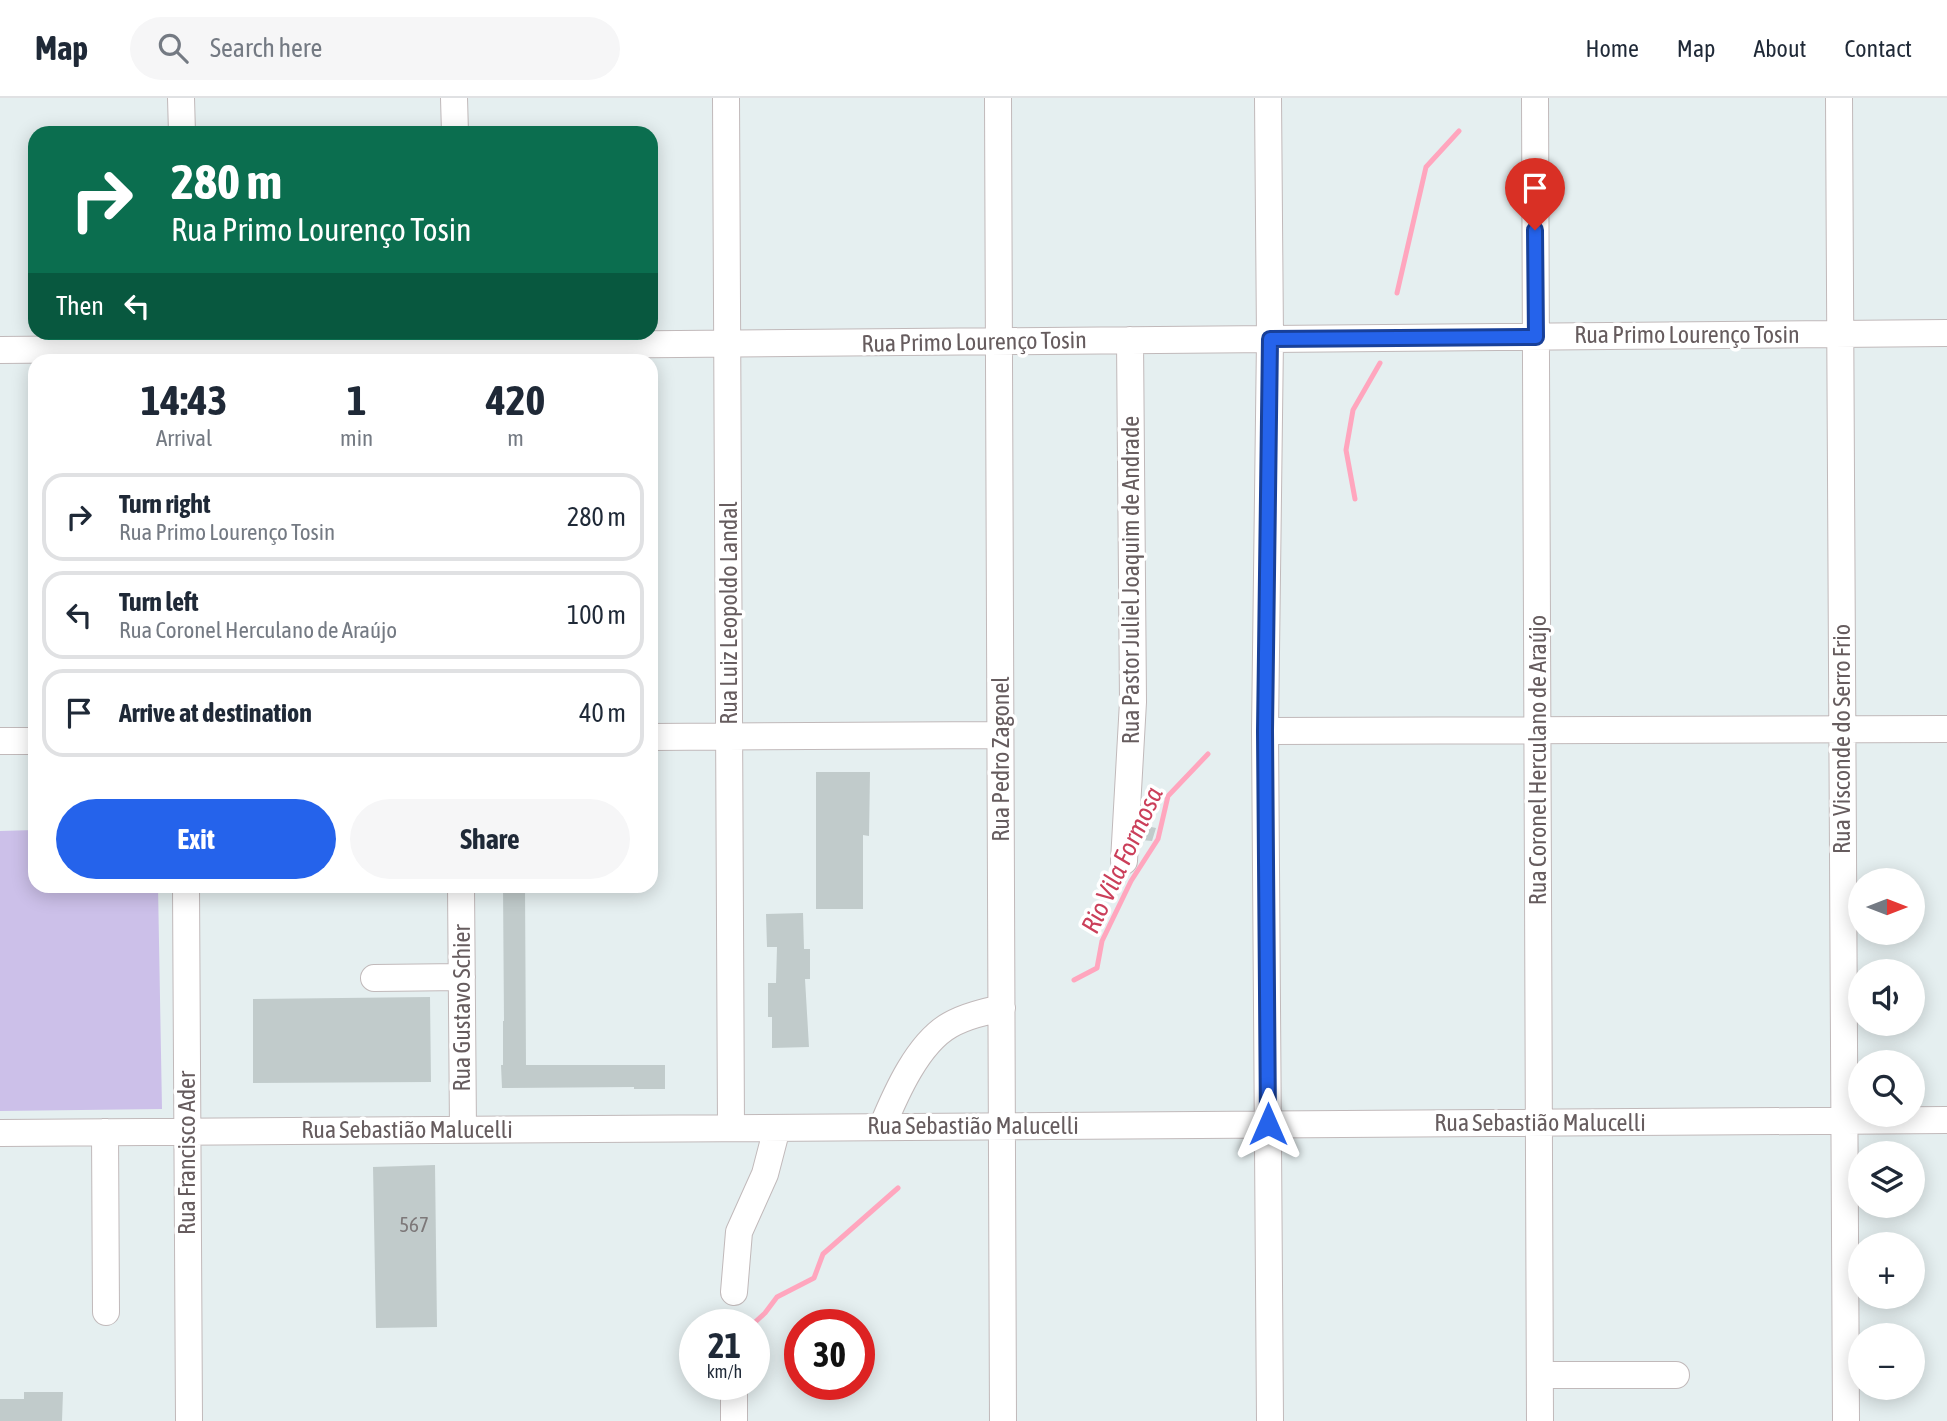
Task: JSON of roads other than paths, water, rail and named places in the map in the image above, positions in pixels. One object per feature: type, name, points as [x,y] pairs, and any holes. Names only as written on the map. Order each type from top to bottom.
[{"type":"street","points":[[181,98],[181,126]]},
{"type":"street","points":[[454,98],[455,126]]},
{"type":"street","name":"Rua Luiz Leopoldo Landal","points":[[726,98],[731,1128]]},
{"type":"street","name":"Rua Pedro Zagonel","points":[[998,98],[1003,1421]]},
{"type":"street","points":[[1268,98],[1270,339],[1265,731],[1270,1421]]},
{"type":"street","name":"Rua Coronel Herculano de Araújo","points":[[1535,98],[1541,1421]]},
{"type":"street","name":"Rua Visconde do Serro Frio","points":[[1839,98],[1846,1421]]},
{"type":"street","name":"Rua Primo Lourenço Tosin","points":[[57,354],[183,347],[1947,333]]},
{"type":"street","name":"Rua Pastor Juliel Joaquim de Andrade","points":[[1124,861],[1133,702],[1130,340]]},
{"type":"street","name":"Rua Primo Lourenço Tosin","points":[[0,350],[31,354]]},
{"type":"street","points":[[1265,731],[1947,729]]},
{"type":"street","points":[[658,737],[1000,735]]},
{"type":"street","points":[[0,741],[28,741]]},
{"type":"street","name":"Rua Francisco Ader","points":[[186,893],[188,1421]]},
{"type":"street","name":"Rua Gustavo Schier","points":[[461,893],[463,1130]]},
{"type":"street","points":[[374,978],[462,977]]},
{"type":"street","points":[[882,1127],[893,1100],[920,1052],[949,1025],[973,1015],[1002,1008]]},
{"type":"street","name":"Rua Sebastião Malucelli","points":[[0,1133],[1947,1120]]},
{"type":"street","points":[[734,1292],[739,1232],[765,1174],[777,1128]]},
{"type":"street","points":[[105,1132],[106,1312]]},
{"type":"street","points":[[1540,1375],[1676,1375]]},
{"type":"street","points":[[734,1400],[734,1421]]},
{"type":"waterway","name":"Rio Vila Formosa","points":[[1397,293],[1426,167],[1459,131]]},
{"type":"waterway","name":"Rio Vila Formosa","points":[[1355,499],[1346,450],[1353,410],[1380,363]]},
{"type":"waterway","name":"Rio Vila Formosa","points":[[1074,980],[1097,968],[1102,941],[1131,881],[1158,839],[1168,796],[1208,754]]},
{"type":"waterway","name":"Rio Vila Formosa","points":[[768,1309],[777,1297],[814,1278],[823,1254],[898,1188]]}]
